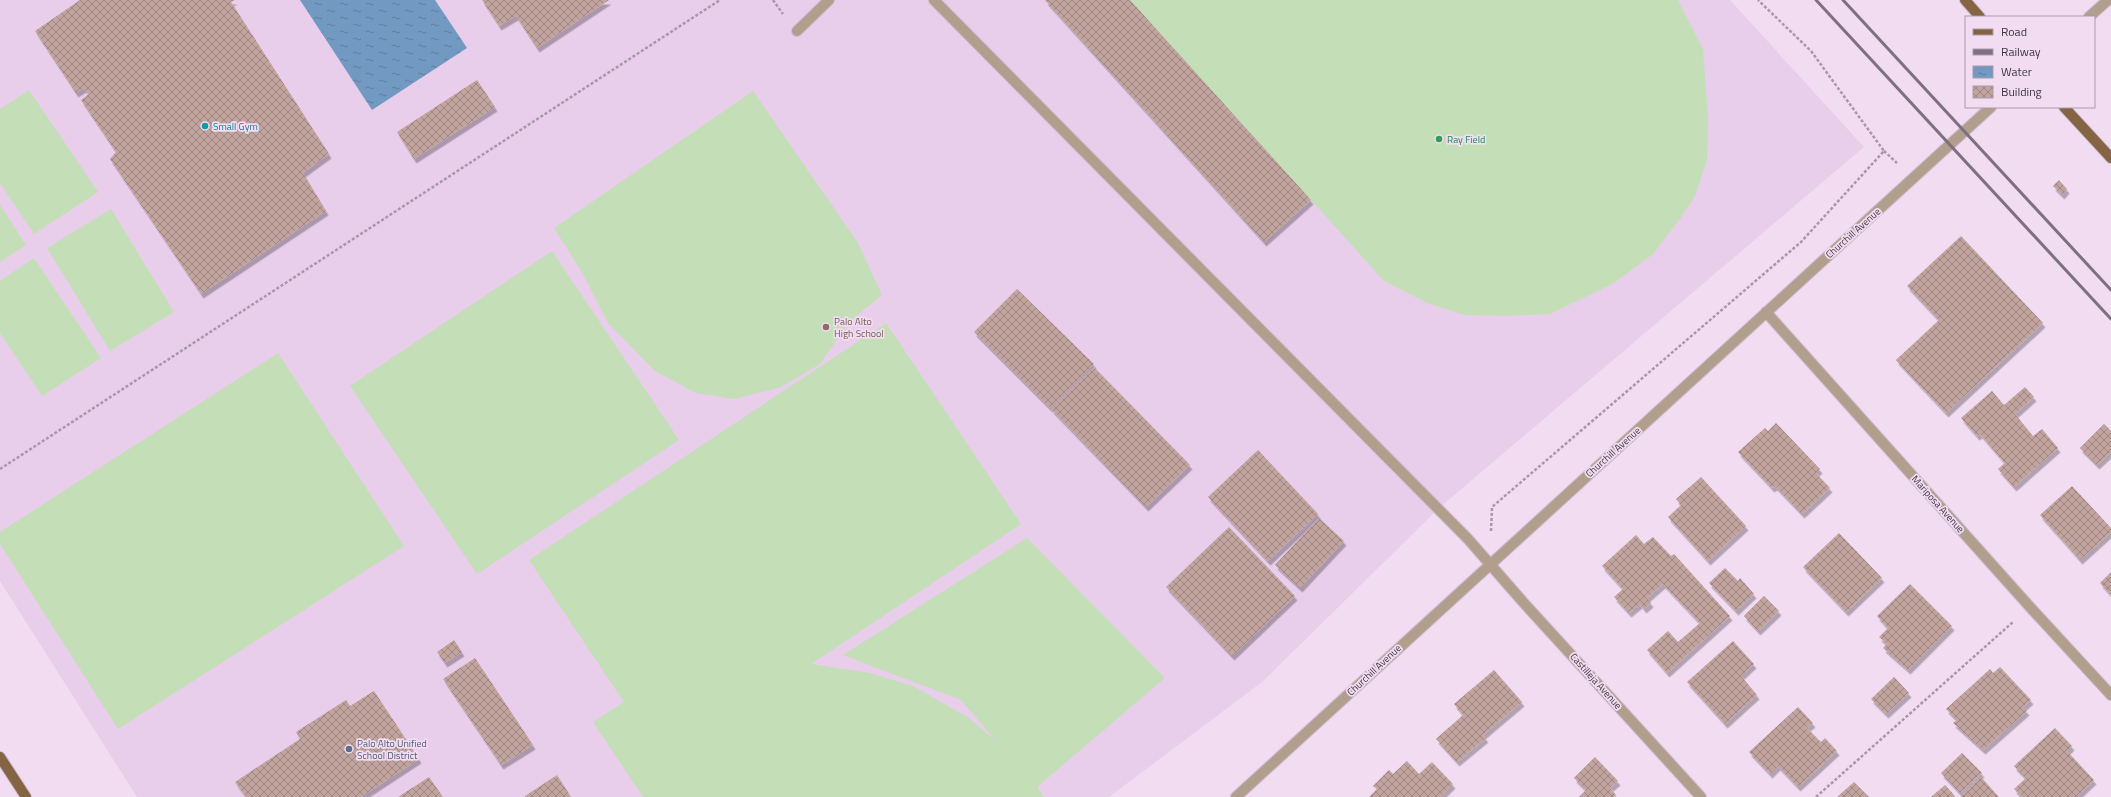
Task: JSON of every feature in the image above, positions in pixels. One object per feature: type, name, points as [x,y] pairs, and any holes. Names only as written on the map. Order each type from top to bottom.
[{"type":"main road","points":[[1965,0],[1979,16]]},
{"type":"main road","points":[[2065,108],[2111,158]]},
{"type":"main road","points":[[0,757],[26,797]]},
{"type":"street","points":[[797,32],[830,0]]},
{"type":"street","name":"Castilleja Avenue","points":[[934,0],[1094,163],[1439,508],[1701,797]]},
{"type":"street","points":[[2090,16],[2108,0]]},
{"type":"street","name":"Churchill Avenue","points":[[1236,797],[1454,596],[1491,565],[1990,108]]},
{"type":"street","name":"Mariposa Avenue","points":[[1766,312],[2030,607],[2111,695]]},
{"type":"path","points":[[0,469],[720,0]]},
{"type":"path","points":[[1491,565],[1492,507],[1802,242],[1884,151],[1811,51],[1758,0]]},
{"type":"path","points":[[1816,797],[2030,607]]},
{"type":"shaded area","name":"Palo Alto High School","points":[[0,0],[1730,0],[1864,147],[1439,508],[1262,682],[1109,797],[137,797],[0,581]]},
{"type":"green space","name":"Ray Field","points":[[1045,0],[1678,0],[1703,49],[1708,119],[1707,160],[1695,196],[1679,220],[1653,254],[1614,283],[1550,314],[1507,316],[1465,315],[1427,303],[1384,281],[1311,200],[1264,242]]},
{"type":"green space","points":[[29,90],[98,192],[34,234],[0,183],[0,109]]},
{"type":"green space","points":[[753,91],[858,243],[882,295],[850,321],[820,364],[781,387],[734,399],[696,393],[655,371],[608,323],[583,274],[554,228]]},
{"type":"green space","points":[[0,205],[26,245],[0,262]]},
{"type":"green space","points":[[111,209],[174,312],[110,351],[47,248]]},
{"type":"green space","points":[[552,251],[679,440],[477,574],[350,386]]},
{"type":"green space","points":[[34,258],[101,358],[42,396],[0,333],[0,281]]},
{"type":"green space","points":[[886,323],[1021,524],[811,664],[870,673],[913,686],[969,718],[996,741],[961,700],[843,655],[1027,538],[1165,678],[1037,787],[1044,797],[643,797],[593,722],[624,702],[529,560]]},
{"type":"green space","points":[[278,353],[404,546],[118,729],[0,544],[0,532]]},
{"type":"water","points":[[300,0],[435,0],[467,48],[372,110]]},
{"type":"building","name":"Small Gym","points":[[80,0],[235,0],[231,2],[329,154],[303,173],[326,211],[201,294],[110,159],[116,152],[81,100],[89,94],[84,88],[76,93],[35,31]]},
{"type":"building","points":[[482,0],[609,0],[537,48],[516,16],[499,26]]},
{"type":"building","points":[[1045,0],[1130,0],[1311,200],[1264,242]]},
{"type":"building","points":[[477,80],[495,107],[414,159],[397,132]]},
{"type":"building","points":[[2059,180],[2067,189],[2062,195],[2053,186]]},
{"type":"building","points":[[1961,236],[2043,323],[1946,413],[1896,360],[1939,320],[1907,286]]},
{"type":"building","points":[[1017,289],[1094,364],[1050,408],[974,332]]},
{"type":"building","points":[[1094,367],[1190,465],[1146,507],[1051,409]]},
{"type":"building","points":[[2025,387],[2034,397],[2015,414],[2033,436],[2042,429],[2058,448],[2014,487],[1998,469],[2005,463],[1980,434],[1977,436],[1961,418],[1992,391],[2004,405]]},
{"type":"building","points":[[1776,423],[1820,469],[1816,473],[1830,488],[1802,514],[1775,486],[1772,488],[1738,452],[1765,428],[1768,431]]},
{"type":"building","points":[[2104,424],[2111,431],[2111,452],[2097,465],[2080,448]]},
{"type":"building","points":[[1258,450],[1318,514],[1268,561],[1208,497]]},
{"type":"building","points":[[1701,477],[1746,526],[1708,561],[1668,517],[1681,505],[1676,499]]},
{"type":"building","points":[[2072,486],[2111,528],[2111,532],[2080,560],[2040,515]]},
{"type":"building","points":[[1319,518],[1344,541],[1300,588],[1275,565]]},
{"type":"building","points":[[1229,527],[1295,596],[1232,656],[1166,587]]},
{"type":"building","points":[[1839,533],[1882,578],[1846,612],[1803,567]]},
{"type":"building","points":[[1636,535],[1644,544],[1653,537],[1671,556],[1674,554],[1730,616],[1667,673],[1647,650],[1668,631],[1678,642],[1700,623],[1663,584],[1647,598],[1651,603],[1644,609],[1640,604],[1629,613],[1614,597],[1623,589],[1602,566]]},
{"type":"building","points":[[1725,568],[1738,581],[1740,578],[1754,594],[1736,611],[1709,583]]},
{"type":"building","points":[[2111,572],[2111,595],[2100,583]]},
{"type":"building","points":[[1910,584],[1952,626],[1908,670],[1883,648],[1887,644],[1879,637],[1888,628],[1877,616]]},
{"type":"building","points":[[1764,596],[1779,611],[1758,631],[1744,616]]},
{"type":"building","points":[[454,640],[462,652],[445,663],[437,652]]},
{"type":"building","points":[[1733,641],[1754,664],[1741,676],[1757,695],[1725,724],[1687,682]]},
{"type":"building","points":[[475,658],[533,745],[501,765],[443,679]]},
{"type":"building","points":[[2000,667],[2031,700],[2023,707],[2027,711],[1983,750],[1953,723],[1957,720],[1946,709],[1990,669],[1993,673]]},
{"type":"building","points":[[1494,670],[1522,702],[1483,735],[1486,738],[1457,762],[1436,739],[1463,715],[1454,704]]},
{"type":"building","points":[[1894,677],[1909,693],[1886,714],[1871,699]]},
{"type":"building","name":"Palo Alto Unified School District","points":[[374,691],[419,759],[361,797],[246,797],[235,782],[300,739],[296,732],[346,700],[350,706]]},
{"type":"building","points":[[1798,707],[1813,723],[1807,728],[1821,742],[1825,738],[1837,751],[1798,787],[1778,766],[1770,774],[1749,752]]},
{"type":"building","points":[[2055,728],[2072,746],[2067,751],[2094,780],[2076,797],[2022,797],[2014,789],[2026,778],[2014,766]]},
{"type":"building","points":[[1962,753],[1982,773],[1960,793],[1941,773]]},
{"type":"building","points":[[1595,757],[1618,781],[1610,788],[1616,795],[1613,797],[1579,797],[1586,790],[1574,778]]},
{"type":"building","points":[[1407,761],[1419,774],[1432,762],[1453,784],[1440,797],[1369,797],[1377,789],[1373,786],[1389,770],[1393,774]]},
{"type":"building","points":[[557,775],[571,797],[525,797],[525,796]]},
{"type":"building","name":"Palo Alto Unified School District","points":[[429,777],[443,797],[398,797]]},
{"type":"building","points":[[1981,777],[1999,797],[1961,797],[1961,796]]},
{"type":"building","points":[[1854,782],[1869,797],[1837,797]]},
{"type":"building","points":[[1945,785],[1955,796],[1954,797],[1931,797]]},
{"type":"railway","points":[[1816,0],[2111,319]]},
{"type":"railway","points":[[1843,0],[2111,290]]},
{"type":"place","name":"Small Gym","points":[[205,126]]},
{"type":"place","name":"Ray Field","points":[[1439,139]]},
{"type":"place","name":"Palo Alto High School","points":[[826,327]]},
{"type":"place","name":"Palo Alto Unified School District","points":[[349,749]]}]
